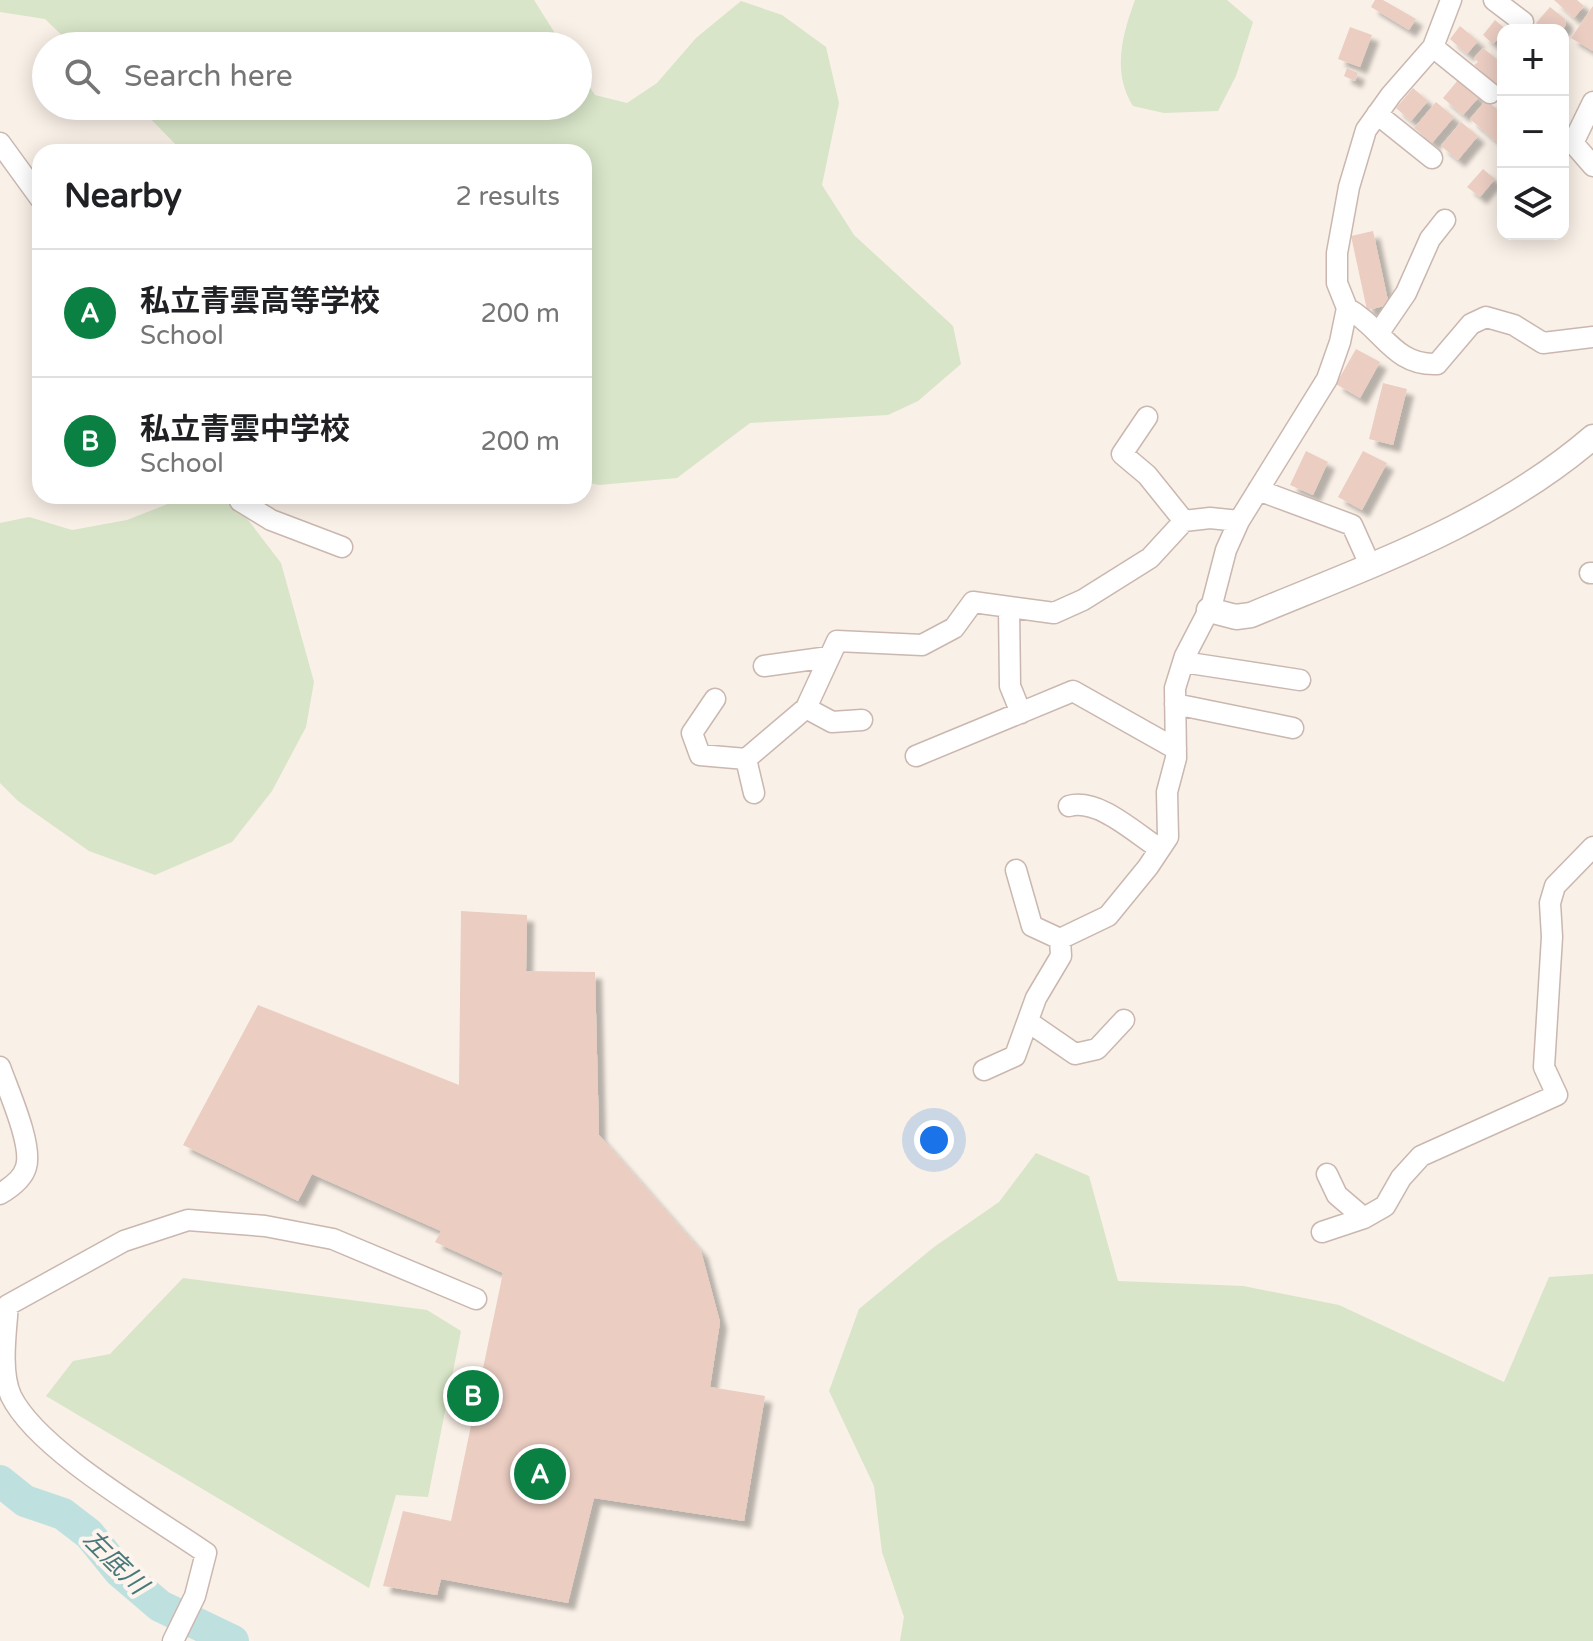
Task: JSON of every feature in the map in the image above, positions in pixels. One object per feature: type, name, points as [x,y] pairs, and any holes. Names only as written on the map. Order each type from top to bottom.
[{"type":"street","points":[[1060,939],[1108,916],[1168,837],[1167,792],[1176,749],[1175,688],[1183,662],[1209,610],[1226,550],[1239,521],[1327,379],[1347,322],[1347,308],[1337,283],[1342,218],[1366,130],[1433,47],[1451,0]]},
{"type":"street","points":[[1494,0],[1523,22]]},
{"type":"street","points":[[1433,47],[1490,93]]},
{"type":"street","points":[[1593,102],[1573,143],[1593,166]]},
{"type":"street","points":[[1377,114],[1432,158]]},
{"type":"street","points":[[0,143],[32,187]]},
{"type":"street","points":[[1380,331],[1406,293],[1430,239],[1445,220]]},
{"type":"street","points":[[1347,308],[1380,331],[1399,354],[1423,365],[1437,364],[1471,324],[1486,317],[1514,325],[1543,343],[1593,337]]},
{"type":"street","points":[[1147,417],[1122,454],[1147,475],[1184,521]]},
{"type":"street","points":[[1209,610],[1236,617],[1251,615],[1449,533],[1511,498],[1593,437]]},
{"type":"street","points":[[1258,490],[1352,525],[1370,565]]},
{"type":"street","points":[[245,504],[271,520],[342,547]]},
{"type":"street","points":[[715,699],[692,733],[700,755],[746,759],[806,708],[837,641],[922,645],[954,628],[973,602],[1054,613],[1083,600],[1150,558],[1184,521],[1210,518],[1239,521]]},
{"type":"street","points":[[1009,608],[1010,686],[1021,713]]},
{"type":"street","points":[[764,666],[829,657]]},
{"type":"street","points":[[1183,662],[1300,680]]},
{"type":"street","points":[[916,756],[1073,691],[1176,749]]},
{"type":"street","points":[[1175,704],[1293,728]]},
{"type":"street","points":[[806,708],[832,722],[862,720]]},
{"type":"street","points":[[746,759],[754,793]]},
{"type":"street","points":[[1069,806],[1077,804],[1097,809],[1160,849]]},
{"type":"street","points":[[1322,1232],[1364,1218],[1385,1206],[1401,1178],[1421,1156],[1557,1095],[1544,1067],[1552,937],[1550,903],[1555,886],[1593,847]]},
{"type":"street","points":[[1016,870],[1032,926],[1060,939]]},
{"type":"street","points":[[984,1070],[1015,1056],[1030,1023],[1036,998],[1061,956],[1060,939]]},
{"type":"street","points":[[1030,1023],[1075,1054],[1097,1049],[1124,1020]]},
{"type":"street","points":[[0,1067],[27,1150],[26,1168],[13,1187],[0,1194]]},
{"type":"street","points":[[1327,1174],[1337,1195],[1364,1218]]},
{"type":"street","points":[[175,1638],[195,1596],[206,1553],[47,1443],[10,1395],[4,1350],[8,1305],[124,1241],[188,1220],[265,1226],[333,1239],[476,1299]]},
{"type":"green space","points":[[0,0],[534,0],[554,32],[58,32],[45,19],[0,12]]},
{"type":"green space","points":[[1135,0],[1227,0],[1253,22],[1236,76],[1218,111],[1164,113],[1133,106],[1123,80],[1121,54]]},
{"type":"green space","points":[[741,1],[782,15],[826,47],[839,103],[822,185],[854,235],[953,326],[961,364],[918,401],[888,415],[750,423],[677,478],[592,484],[592,144],[175,144],[152,120],[592,120],[592,91],[595,95],[627,103],[657,83],[696,38]]},
{"type":"green space","points":[[168,504],[230,504],[239,508],[281,563],[314,682],[306,727],[272,791],[232,842],[155,875],[89,851],[18,801],[0,783],[0,523],[29,517],[72,530],[127,520]]},
{"type":"green space","points":[[1036,1153],[1089,1176],[1118,1281],[1243,1286],[1339,1305],[1504,1382],[1549,1277],[1593,1274],[1593,1641],[900,1641],[904,1617],[882,1552],[874,1486],[829,1391],[859,1309],[934,1247],[999,1202]]},
{"type":"green space","points":[[183,1278],[427,1310],[461,1331],[428,1497],[396,1495],[369,1588],[46,1396],[73,1361],[110,1354]]},
{"type":"building","points":[[1375,0],[1383,0],[1416,19],[1409,30],[1371,7]]},
{"type":"building","points":[[1554,0],[1577,0],[1584,6],[1574,18]]},
{"type":"building","points":[[1593,6],[1593,51],[1571,38]]},
{"type":"building","points":[[1550,7],[1565,19],[1566,24],[1537,24]]},
{"type":"building","points":[[1495,20],[1500,24],[1497,24],[1497,40],[1493,44],[1483,35]]},
{"type":"building","points":[[1460,26],[1478,41],[1467,54],[1450,39]]},
{"type":"building","points":[[1350,27],[1372,35],[1360,67],[1338,59]]},
{"type":"building","points":[[1483,48],[1497,59],[1497,85],[1474,65],[1478,62],[1474,58]]},
{"type":"building","points":[[1347,68],[1358,73],[1355,81],[1344,76]]},
{"type":"building","points":[[1458,80],[1479,97],[1463,115],[1443,98]]},
{"type":"building","points":[[1413,88],[1428,101],[1411,121],[1396,108]]},
{"type":"building","points":[[1486,100],[1497,109],[1497,142],[1470,119]]},
{"type":"building","points":[[1436,102],[1454,117],[1432,143],[1414,128]]},
{"type":"building","points":[[1461,122],[1478,136],[1458,160],[1441,146]]},
{"type":"building","points":[[1483,169],[1495,179],[1480,197],[1467,187]]},
{"type":"building","points":[[1373,231],[1389,305],[1367,310],[1351,236]]},
{"type":"building","points":[[1356,349],[1380,362],[1360,398],[1336,384]]},
{"type":"building","points":[[1383,383],[1407,389],[1393,445],[1369,439]]},
{"type":"building","points":[[1306,451],[1328,462],[1313,495],[1290,485]]},
{"type":"building","points":[[1363,451],[1387,463],[1362,510],[1338,497]]},
{"type":"building","points":[[461,911],[527,915],[526,971],[595,972],[599,1135],[701,1251],[720,1322],[710,1387],[765,1396],[744,1521],[594,1498],[568,1603],[441,1579],[437,1595],[383,1586],[403,1511],[451,1521],[503,1273],[435,1242],[441,1231],[312,1174],[298,1201],[183,1145],[258,1005],[459,1085]]},
{"type":"waterway","name":"左底川","points":[[0,1481],[25,1501],[63,1514],[89,1534],[119,1571],[160,1606],[233,1641]]},
{"type":"place","name":"私立青雲中学校","points":[[473,1396]]},
{"type":"place","name":"私立青雲高等学校","points":[[540,1474]]}]
